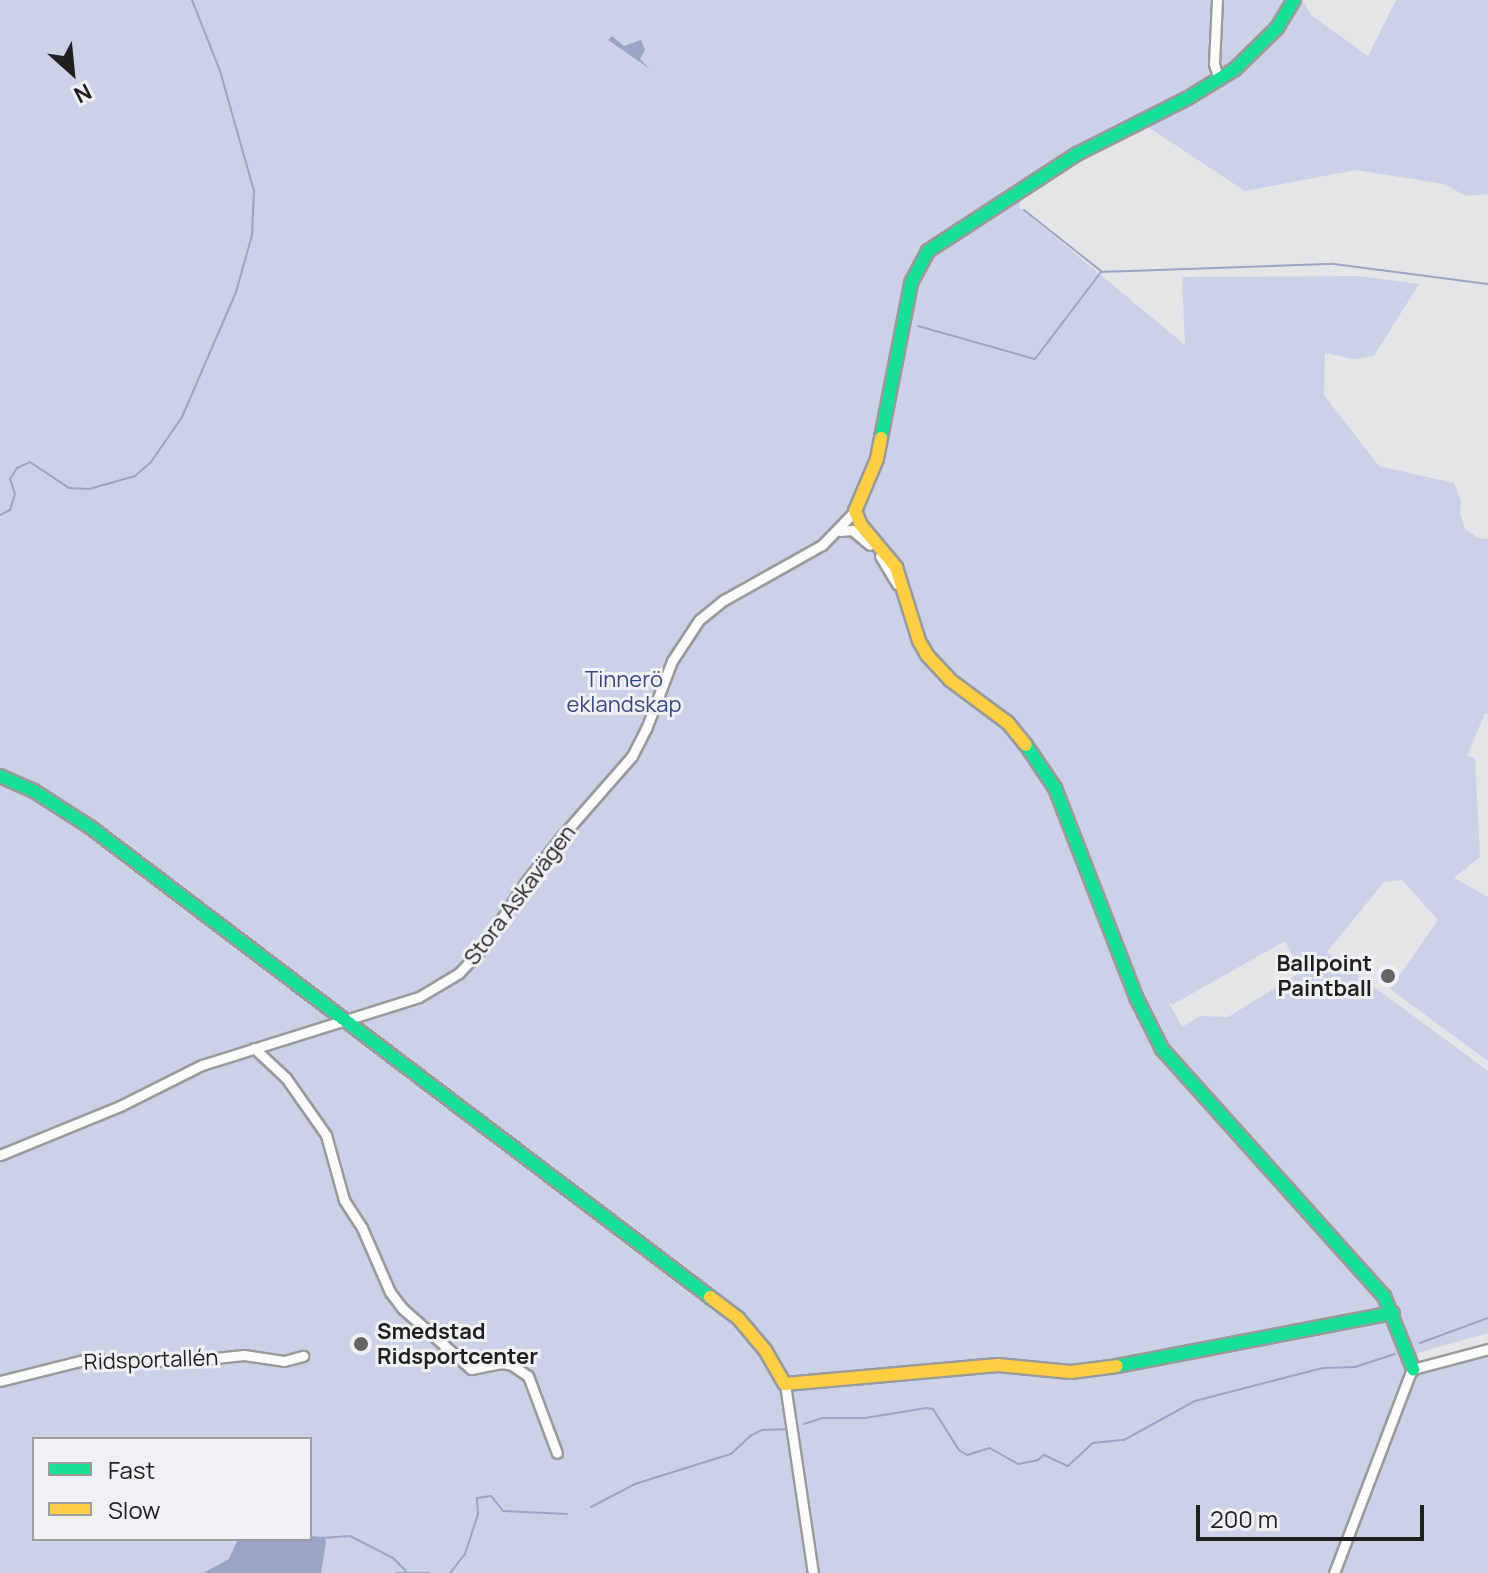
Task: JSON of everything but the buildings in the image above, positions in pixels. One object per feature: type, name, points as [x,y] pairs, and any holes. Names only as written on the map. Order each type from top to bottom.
[{"type":"street","points":[[1217,0],[1214,64],[1219,79]]},
{"type":"street","points":[[1294,0],[1265,42],[1219,79],[1077,154],[928,251],[911,283],[877,459],[855,511],[861,525],[896,567],[919,641],[935,666],[1008,723],[1042,765],[1055,788],[1137,999],[1162,1049],[1365,1274],[1393,1313],[1413,1369],[1397,1400],[1334,1573]]},
{"type":"street","name":"Stora Askavägen","points":[[0,1155],[120,1106],[202,1065],[430,992],[472,961],[556,843],[632,756],[646,729],[672,661],[699,620],[724,600],[807,556],[840,531],[855,511]]},
{"type":"street","points":[[840,531],[852,530],[868,542],[886,565],[907,602]]},
{"type":"street","points":[[0,776],[34,791],[90,827],[738,1318],[765,1350],[785,1384],[813,1573]]},
{"type":"street","points":[[254,1048],[286,1078],[326,1135],[338,1185],[390,1292],[403,1309],[471,1369],[501,1363],[512,1365],[528,1376],[557,1453]]},
{"type":"street","points":[[785,1384],[998,1365],[1071,1372],[1103,1369],[1393,1313]]},
{"type":"street","points":[[1413,1369],[1488,1349]]},
{"type":"street","name":"Ridsportallén","points":[[0,1381],[84,1360],[187,1361],[244,1355],[284,1361],[303,1356]]},
{"type":"green space","name":"Tinnerö eklandskap","points":[[0,0],[1303,0],[1311,15],[1368,56],[1396,0],[1488,0],[1488,194],[1466,196],[1444,184],[1356,170],[1245,191],[1145,125],[1025,186],[1019,207],[1185,345],[1182,277],[1359,276],[1419,284],[1374,356],[1354,359],[1325,353],[1324,395],[1379,466],[1454,483],[1461,500],[1460,513],[1465,529],[1478,538],[1488,539],[1488,714],[1485,713],[1467,756],[1475,758],[1480,857],[1454,878],[1488,897],[1488,1061],[1390,989],[1438,920],[1402,880],[1384,882],[1327,952],[1488,1071],[1488,1333],[1417,1353],[1420,1363],[1488,1349],[1488,1573],[0,1573]],"holes":[[[1285,941],[1301,972],[1228,1017],[1200,1016],[1182,1027],[1167,999],[1172,1005]]]},
{"type":"shaded area","points":[[612,36],[624,46],[641,40],[645,50],[640,59],[650,69],[608,40]]},
{"type":"shaded area","points":[[312,1536],[324,1537],[326,1542],[321,1573],[203,1573],[229,1559],[237,1541],[312,1541]]},
{"type":"waterway","points":[[0,515],[10,510],[15,494],[10,479],[17,468],[30,462],[69,488],[89,489],[135,476],[151,462],[182,417],[236,292],[252,235],[254,191],[220,71],[192,0]]},
{"type":"waterway","points":[[1024,210],[1101,271]]},
{"type":"waterway","points":[[918,326],[1035,359],[1101,272],[1334,264],[1488,284]]},
{"type":"waterway","points":[[1420,1343],[1488,1318]]},
{"type":"waterway","points":[[804,1424],[822,1418],[865,1418],[933,1409],[959,1450],[967,1455],[990,1448],[1018,1464],[1038,1460],[1044,1455],[1068,1466],[1093,1443],[1124,1440],[1195,1401],[1323,1368],[1355,1367],[1395,1354]]},
{"type":"waterway","points":[[591,1507],[635,1484],[731,1454],[750,1436],[762,1430],[785,1429]]},
{"type":"waterway","points":[[450,1573],[465,1554],[478,1514],[477,1498],[491,1496],[503,1511],[567,1514]]},
{"type":"waterway","points":[[322,1538],[350,1536],[393,1558],[406,1571]]},
{"type":"waterway","points":[[396,1573],[429,1573]]},
{"type":"traffic: fast","points":[[881,438],[911,283],[928,251],[1077,154],[1188,98],[1235,69],[1277,28],[1294,0]]},
{"type":"traffic: fast","points":[[1026,745],[1055,788],[1137,999],[1162,1049],[1384,1296],[1413,1369]]},
{"type":"traffic: fast","points":[[0,776],[34,791],[90,827],[710,1297]]},
{"type":"traffic: fast","points":[[1117,1366],[1393,1313]]},
{"type":"traffic: slow","points":[[881,438],[877,459],[855,511],[861,525],[896,567],[919,641],[927,655],[950,680],[1008,723],[1026,745]]},
{"type":"traffic: slow","points":[[710,1297],[738,1318],[765,1350],[785,1384],[998,1365],[1071,1372],[1117,1366]]},
{"type":"place","name":"Ballpoint Paintball","points":[[1388,976]]},
{"type":"place","name":"Smedstad Ridsportcenter","points":[[361,1344]]}]
